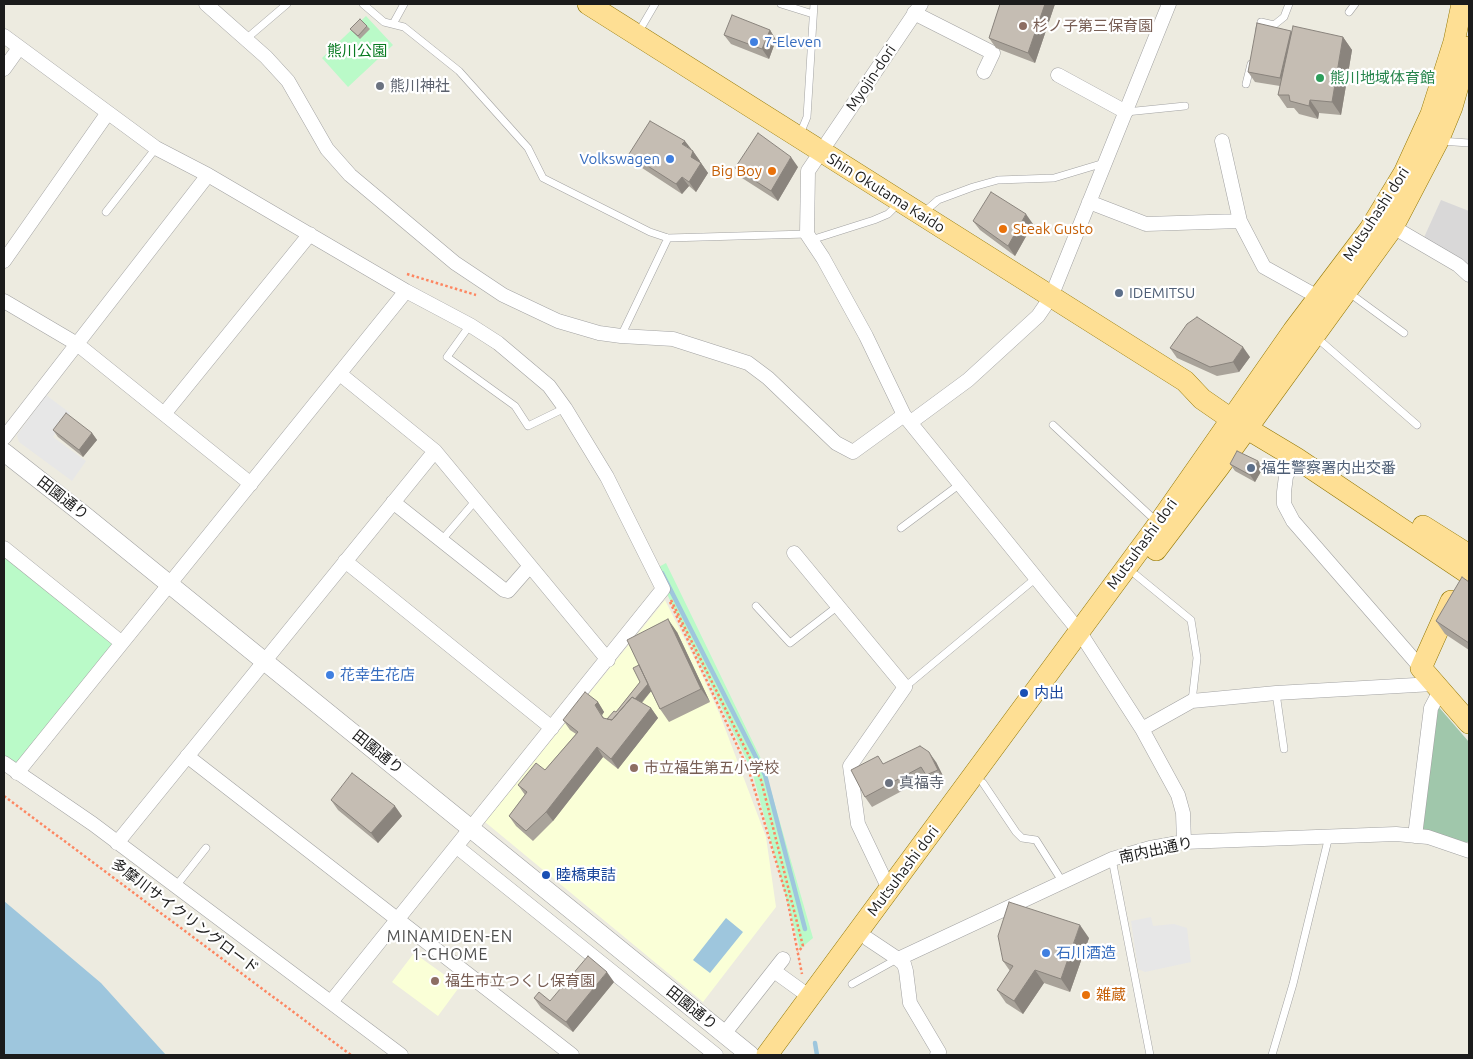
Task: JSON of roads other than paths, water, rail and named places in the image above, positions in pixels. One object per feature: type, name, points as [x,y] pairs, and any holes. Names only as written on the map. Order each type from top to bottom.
[{"type":"main road","name":"Shin Okutama Kaido","points":[[588,4],[1185,381],[1202,399],[1243,417],[1468,565]]},
{"type":"main road","name":"Mutsuhashi dori","points":[[767,1055],[807,990],[889,889],[1164,528],[1243,417],[1318,297],[1370,229],[1418,145],[1442,84],[1462,4]]},
{"type":"main road","name":"Mutsuhashi dori","points":[[1243,417],[1314,336],[1348,292],[1393,227],[1438,141],[1452,107],[1469,47]]},
{"type":"main road","name":"Shin Okutama Kaido","points":[[1243,417],[1296,458],[1468,565]]},
{"type":"main road","name":"Mutsuhashi dori","points":[[783,1055],[983,783],[1083,636],[1136,575],[1164,528]]},
{"type":"main road","points":[[1468,565],[1431,681],[1469,723]]},
{"type":"street","points":[[206,4],[246,39],[288,81],[327,149],[350,175],[455,263],[503,295],[558,321],[621,336],[673,339],[748,363],[768,378],[836,444],[853,452],[968,380],[1038,316],[1051,297],[1169,4]]},
{"type":"street","points":[[918,9],[992,53],[984,72]]},
{"type":"street","name":"Myojin-dori","points":[[809,237],[808,173],[918,9]]},
{"type":"street","points":[[4,36],[107,114],[156,148],[208,175],[406,291],[470,325],[498,343],[549,386],[565,408],[606,477],[664,589],[458,847],[331,1002]]},
{"type":"street","points":[[4,69],[19,48]]},
{"type":"street","points":[[1058,75],[1126,112]]},
{"type":"street","points":[[4,260],[107,114]]},
{"type":"street","points":[[1222,141],[1240,221],[1264,267],[1318,297]]},
{"type":"street","points":[[4,438],[208,175]]},
{"type":"street","points":[[1088,202],[1146,224],[1240,221]]},
{"type":"street","points":[[1393,227],[1458,265],[1469,275]]},
{"type":"street","points":[[164,414],[310,234]]},
{"type":"street","points":[[809,237],[823,258],[866,336],[908,419],[1083,636],[1142,729],[1178,795],[1183,813],[1184,842]]},
{"type":"street","points":[[17,773],[406,291]]},
{"type":"street","points":[[4,301],[77,344],[251,484]]},
{"type":"street","points":[[340,374],[435,451],[477,500],[529,567],[608,660]]},
{"type":"street","points":[[117,843],[435,451]]},
{"type":"street","name":"田園通り","points":[[4,452],[170,584],[750,1055]]},
{"type":"street","points":[[1296,458],[1286,476],[1284,504],[1292,521],[1431,681],[1431,708],[1415,836]]},
{"type":"street","points":[[393,502],[504,590],[508,591],[529,567]]},
{"type":"street","points":[[4,548],[122,643]]},
{"type":"street","points":[[794,553],[905,687],[850,766],[858,824],[889,889]]},
{"type":"street","points":[[345,562],[552,728]]},
{"type":"street","points":[[1142,729],[1192,701],[1276,692],[1431,681]]},
{"type":"street","points":[[187,756],[572,1055]]},
{"type":"street","points":[[4,763],[176,886],[401,1055]]},
{"type":"street","name":"南内出通り","points":[[898,958],[1112,859],[1150,848],[1184,842],[1329,836],[1415,836],[1428,837],[1468,849]]},
{"type":"street","points":[[458,847],[716,1055]]},
{"type":"street","points":[[868,939],[898,958],[904,964],[910,1003],[939,1052],[937,1055]]},
{"type":"street","points":[[724,1034],[783,960]]},
{"type":"street","points":[[774,971],[807,990]]},
{"type":"lane","points":[[246,39],[287,4]]},
{"type":"lane","points":[[363,4],[384,22],[404,27],[458,71],[528,148],[544,178],[650,232],[668,238],[809,237],[874,220],[888,214],[901,202]]},
{"type":"lane","points":[[393,24],[404,4]]},
{"type":"lane","points":[[637,35],[655,4]]},
{"type":"lane","points":[[781,4],[813,14]]},
{"type":"lane","points":[[799,137],[807,117],[814,4]]},
{"type":"lane","points":[[1257,40],[1261,22],[1274,25],[1284,18],[1288,4]]},
{"type":"lane","points":[[1349,12],[1355,4]]},
{"type":"lane","points":[[1246,84],[1252,57]]},
{"type":"lane","points":[[1126,112],[1185,106]]},
{"type":"lane","points":[[1438,141],[1469,144]]},
{"type":"lane","points":[[106,212],[156,148]]},
{"type":"lane","points":[[921,215],[938,200],[973,187],[998,180],[1054,178],[1106,162]]},
{"type":"lane","points":[[621,336],[668,238]]},
{"type":"lane","points":[[1348,292],[1404,333]]},
{"type":"lane","points":[[470,325],[447,357],[515,406],[528,426],[565,408]]},
{"type":"lane","points":[[1314,336],[1417,425]]},
{"type":"lane","points":[[1053,425],[1164,528]]},
{"type":"lane","points":[[901,528],[960,484]]},
{"type":"lane","points":[[441,541],[477,500]]},
{"type":"lane","points":[[1136,575],[1191,620],[1197,658],[1192,701]]},
{"type":"lane","points":[[905,687],[1036,578]]},
{"type":"lane","points":[[756,606],[790,642],[838,606]]},
{"type":"lane","points":[[1276,692],[1284,749]]},
{"type":"lane","points":[[983,783],[1016,832],[1022,838],[1036,840],[1062,881]]},
{"type":"lane","points":[[1271,1055],[1293,984],[1329,836]]},
{"type":"lane","points":[[176,886],[206,848]]},
{"type":"lane","points":[[1112,859],[1150,1055]]},
{"type":"lane","points":[[852,984],[898,958]]},
{"type":"water","points":[[4,901],[101,983],[166,1055],[4,1055]]},
{"type":"water","points":[[726,918],[743,932],[710,973],[693,960]]},
{"type":"waterway","points":[[662,573],[765,775],[805,929]]},
{"type":"waterway","points":[[815,1043],[817,1055]]},
{"type":"place","name":"杉ノ子第三保育園","points":[[1023,26]]},
{"type":"place","name":"7-Eleven","points":[[754,42]]},
{"type":"place","name":"熊川地域体育館","points":[[1320,78]]},
{"type":"place","name":"熊川神社","points":[[380,86]]},
{"type":"place","name":"Volkswagen","points":[[670,159]]},
{"type":"place","name":"Big Boy","points":[[772,171]]},
{"type":"place","name":"Steak Gusto","points":[[1003,229]]},
{"type":"place","name":"IDEMITSU","points":[[1119,293]]},
{"type":"place","name":"福生警察署内出交番","points":[[1251,468]]},
{"type":"place","name":"花幸生花店","points":[[330,675]]},
{"type":"place","name":"内出","points":[[1024,693]]},
{"type":"place","name":"市立福生第五小学校","points":[[634,768]]},
{"type":"place","name":"真福寺","points":[[889,783]]},
{"type":"place","name":"睦橋東詰","points":[[546,875]]},
{"type":"place","name":"石川酒造","points":[[1046,953]]},
{"type":"place","name":"福生市立つくし保育園","points":[[435,981]]},
{"type":"place","name":"雑蔵","points":[[1086,995]]},
{"type":"district","name":"MINAMIDEN-EN 1-CHOME","points":[[450,946]]},
{"type":"park label","name":"熊川公園","points":[[357,51]]}]
